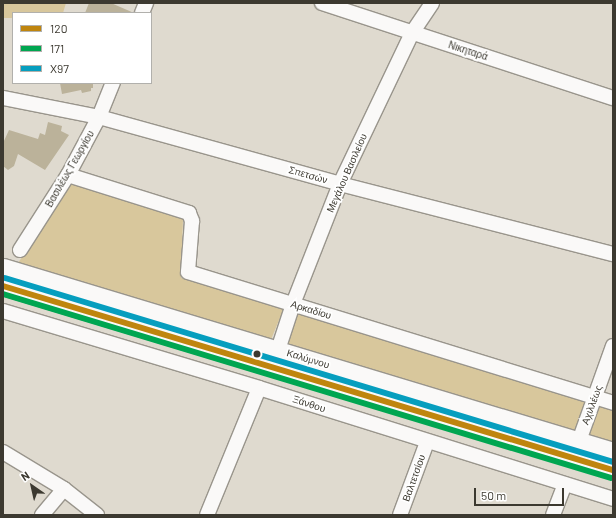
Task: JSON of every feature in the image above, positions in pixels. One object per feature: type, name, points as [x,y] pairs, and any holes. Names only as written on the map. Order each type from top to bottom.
[{"type":"main road","name":"Καλύμνου","points":[[3,267],[613,451]]},
{"type":"main road","name":"Καλύμνου","points":[[3,286],[613,470]]},
{"type":"street","name":"Νικηταρά","points":[[322,3],[613,98]]},
{"type":"street","name":"Μεγάλου Βασιλείου","points":[[278,350],[293,304],[340,184],[412,33],[432,3]]},
{"type":"street","name":"Βασιλέως Γεωργίου","points":[[20,250],[68,175],[99,117],[113,84]]},
{"type":"street","name":"Σπετσών","points":[[3,98],[99,117],[340,184],[613,254]]},
{"type":"street","name":"Αρκαδίου","points":[[68,175],[189,213],[192,221],[188,272],[613,402]]},
{"type":"street","name":"Ξάνθου","points":[[3,311],[259,388],[427,442],[613,499]]},
{"type":"street","name":"Αχιλλέως","points":[[579,441],[613,346]]},
{"type":"street","points":[[207,515],[259,388]]},
{"type":"street","name":"Βαλτετσίου","points":[[400,515],[427,442]]},
{"type":"street","points":[[3,452],[64,489],[97,515]]},
{"type":"street","points":[[553,515],[565,484]]},
{"type":"street","points":[[42,515],[64,489]]},
{"type":"shaded area","points":[[3,3],[66,3],[63,12],[12,12],[12,18],[3,18]]},
{"type":"shaded area","points":[[72,183],[183,218],[181,278],[284,308],[270,342],[18,263]]},
{"type":"shaded area","points":[[297,313],[587,402],[576,436],[286,347]]},
{"type":"shaded area","points":[[600,406],[613,410],[613,447],[587,439]]},
{"type":"building","points":[[89,3],[111,3],[132,12],[85,12]]},
{"type":"building","points":[[60,84],[93,84],[91,91],[82,93],[81,90],[62,94]]},
{"type":"building","points":[[48,122],[62,126],[61,131],[69,135],[45,170],[18,154],[14,166],[8,170],[3,166],[3,143],[9,130],[38,139],[40,133],[45,135]]},
{"type":"transit line","name":"X97","points":[[5,278],[613,462]]},
{"type":"transit line","name":"120","points":[[3,286],[613,470]]},
{"type":"transit line","name":"171","points":[[3,294],[611,478]]}]
